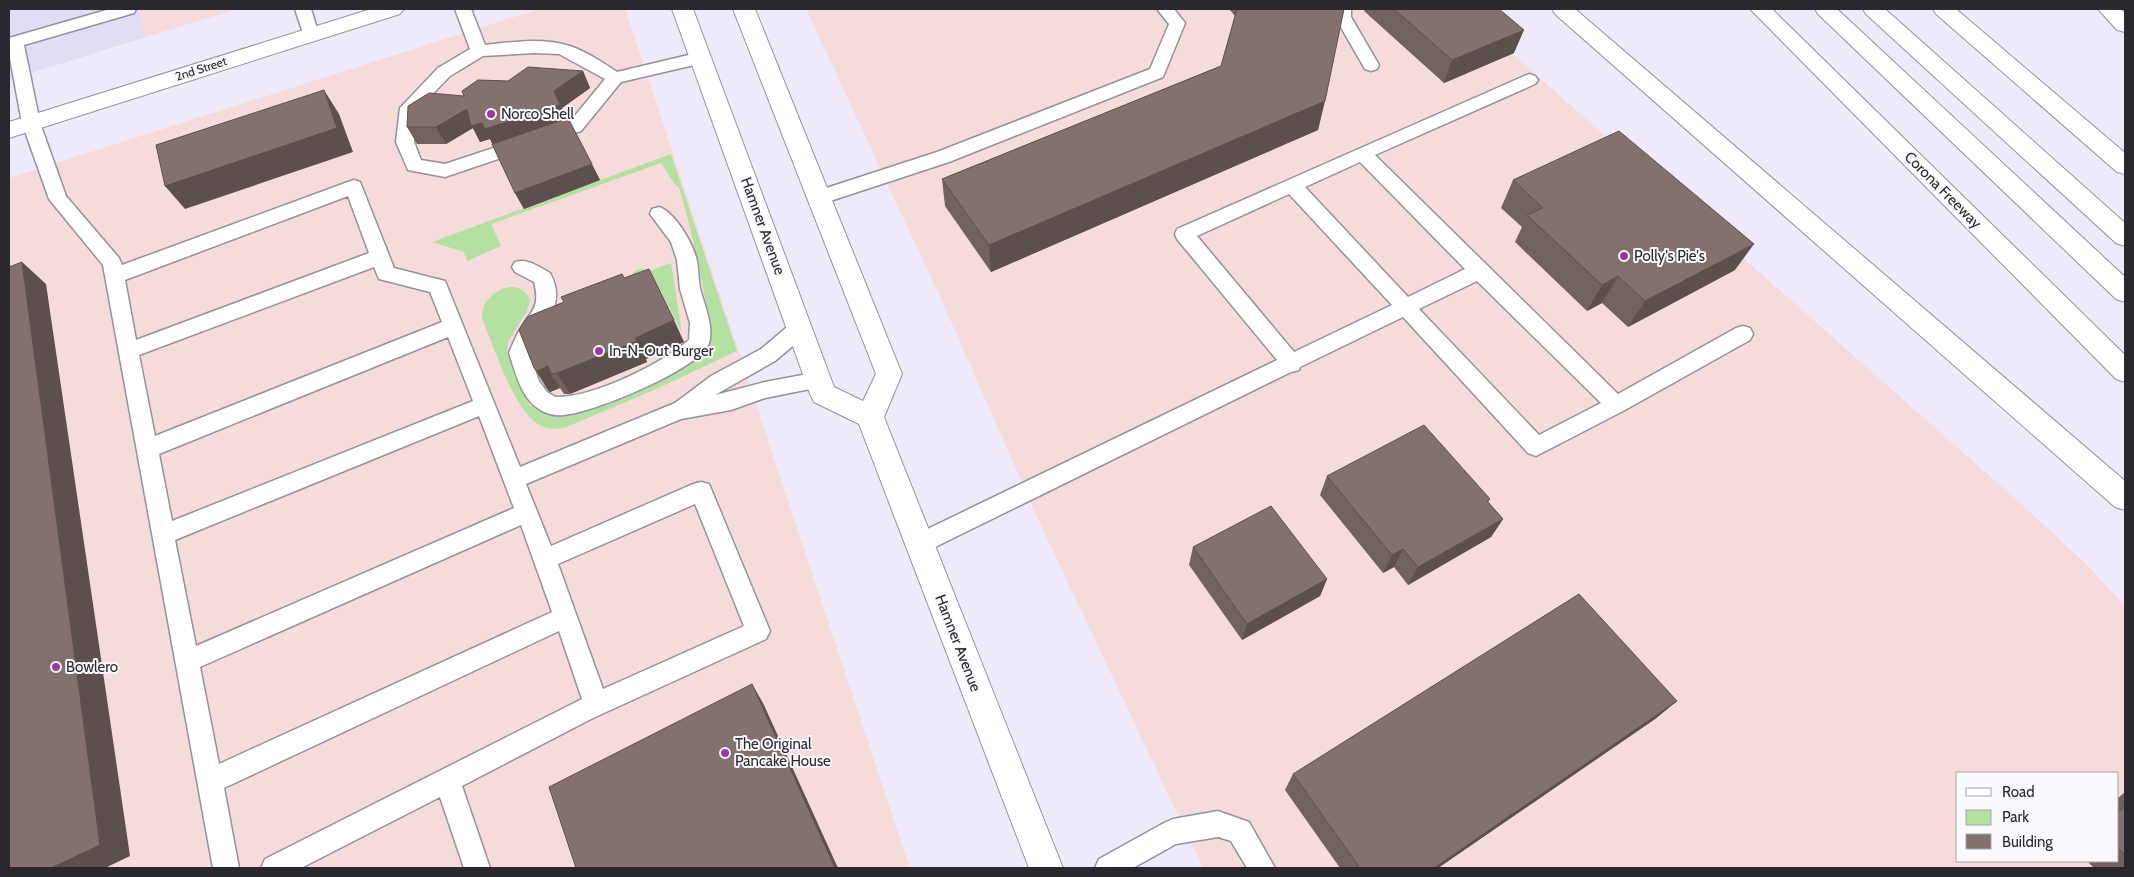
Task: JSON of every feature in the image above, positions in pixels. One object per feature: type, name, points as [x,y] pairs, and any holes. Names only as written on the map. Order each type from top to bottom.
[{"type":"main road","name":"2nd Street","points":[[9,130],[392,9]]},
{"type":"main road","name":"Hamner Avenue","points":[[682,9],[818,380],[824,394],[870,417],[1046,868]]},
{"type":"main road","points":[[744,9],[889,374],[870,417]]},
{"type":"main road","points":[[1562,9],[2125,498]]},
{"type":"main road","name":"Corona Freeway","points":[[1760,9],[2125,371]]},
{"type":"main road","points":[[1825,9],[2125,292]]},
{"type":"main road","points":[[1873,9],[2125,237]]},
{"type":"main road","points":[[1943,9],[2125,166]]},
{"type":"main road","points":[[2108,9],[2125,25]]},
{"type":"lane","points":[[128,9],[12,43],[32,123],[58,199],[112,264],[226,868]]},
{"type":"lane","points":[[303,9],[311,34]]},
{"type":"lane","points":[[463,9],[479,51]]},
{"type":"lane","points":[[818,198],[943,157],[1157,73],[1176,23],[1166,9]]},
{"type":"lane","points":[[1343,9],[1343,17],[1371,65]]},
{"type":"lane","points":[[615,78],[562,49],[529,48],[479,51],[444,72],[409,108],[405,142],[414,165],[445,171],[575,127],[615,78],[701,58]]},
{"type":"lane","points":[[1292,364],[1184,234],[1529,80]]},
{"type":"lane","points":[[1363,154],[1616,405]]},
{"type":"lane","points":[[1292,185],[1536,447],[1743,334]]},
{"type":"lane","points":[[114,276],[354,187],[386,274],[438,286],[545,558],[596,705]]},
{"type":"lane","points":[[522,267],[543,278],[548,294],[544,314],[527,335],[519,353],[526,374],[538,397],[554,406],[578,404],[652,374],[684,356],[699,343],[700,323],[690,289],[687,260],[680,239],[660,214]]},
{"type":"lane","points":[[128,351],[380,257]]},
{"type":"lane","points":[[919,544],[1292,364],[1479,271]]},
{"type":"lane","points":[[147,449],[454,326]]},
{"type":"lane","points":[[678,412],[718,382],[768,355],[800,328]]},
{"type":"lane","points":[[515,479],[678,412],[731,401],[765,390],[818,380]]},
{"type":"lane","points":[[163,536],[484,405]]},
{"type":"lane","points":[[284,866],[596,705],[758,631],[701,491],[545,558]]},
{"type":"lane","points":[[187,661],[526,512]]},
{"type":"lane","points":[[210,781],[565,617]]},
{"type":"lane","points":[[448,780],[477,868]]},
{"type":"lane","points":[[1108,868],[1173,832],[1218,824],[1240,831],[1262,868]]},
{"type":"shaded area","points":[[9,9],[139,9],[146,37],[9,80]]},
{"type":"shaded area","points":[[139,9],[237,9],[146,37]]},
{"type":"shaded area","points":[[539,9],[625,9],[910,868],[9,868],[9,178]]},
{"type":"shaded area","points":[[806,9],[1462,9],[2019,502],[2084,562],[2125,606],[2125,868],[1203,868],[1043,530],[941,299]]},
{"type":"green space","points":[[671,154],[737,351],[654,390],[564,428],[551,429],[541,426],[529,417],[521,405],[498,360],[482,318],[483,309],[487,301],[493,294],[509,287],[517,288],[524,292],[530,300],[527,311],[508,342],[507,354],[529,405],[541,412],[557,414],[697,357],[708,347],[708,317],[694,243],[679,188],[661,163],[491,224],[501,246],[467,261],[464,252],[432,242]]},
{"type":"green space","points":[[671,263],[682,333],[660,290],[636,277],[633,272],[642,268],[646,272]]},
{"type":"building","points":[[1237,9],[1344,9],[1325,101],[989,245],[942,179],[1221,66]]},
{"type":"building","points":[[1394,9],[1499,9],[1524,30],[1452,60]]},
{"type":"building","points":[[528,67],[583,71],[554,91],[560,105],[485,129],[482,123],[471,126],[467,109],[436,127],[407,127],[408,106],[429,93],[464,96],[462,91],[478,80],[508,81]]},
{"type":"building","points":[[324,90],[337,128],[165,186],[156,145]]},
{"type":"building","points":[[568,118],[592,164],[515,193],[492,144]]},
{"type":"building","name":"Polly's Pie's","points":[[1619,131],[1754,244],[1645,301],[1618,276],[1602,285],[1527,215],[1543,208],[1513,180]]},
{"type":"building","name":"Bowlero","points":[[22,262],[100,845],[51,868],[9,868],[9,267]]},
{"type":"building","name":"In-N-Out Burger","points":[[649,269],[674,320],[635,338],[637,341],[557,373],[551,374],[548,366],[537,371],[534,368],[519,330],[527,317],[564,302],[561,297],[622,274],[624,278]]},
{"type":"building","points":[[1424,425],[1490,499],[1487,501],[1503,519],[1418,567],[1403,549],[1392,555],[1327,476]]},
{"type":"building","points":[[1271,506],[1327,579],[1247,624],[1193,547]]},
{"type":"building","points":[[1579,594],[1677,701],[1434,868],[1360,868],[1293,774]]},
{"type":"building","name":"The Original Pancake House","points":[[752,684],[835,868],[576,868],[549,787]]},
{"type":"building","points":[[2125,806],[2125,855],[2119,849],[2119,811]]},
{"type":"place","name":"Norco Shell","points":[[491,114]]},
{"type":"place","name":"Polly's Pie's","points":[[1624,256]]},
{"type":"place","name":"In-N-Out Burger","points":[[599,351]]},
{"type":"place","name":"Bowlero","points":[[56,667]]},
{"type":"place","name":"The Original Pancake House","points":[[725,753]]}]
